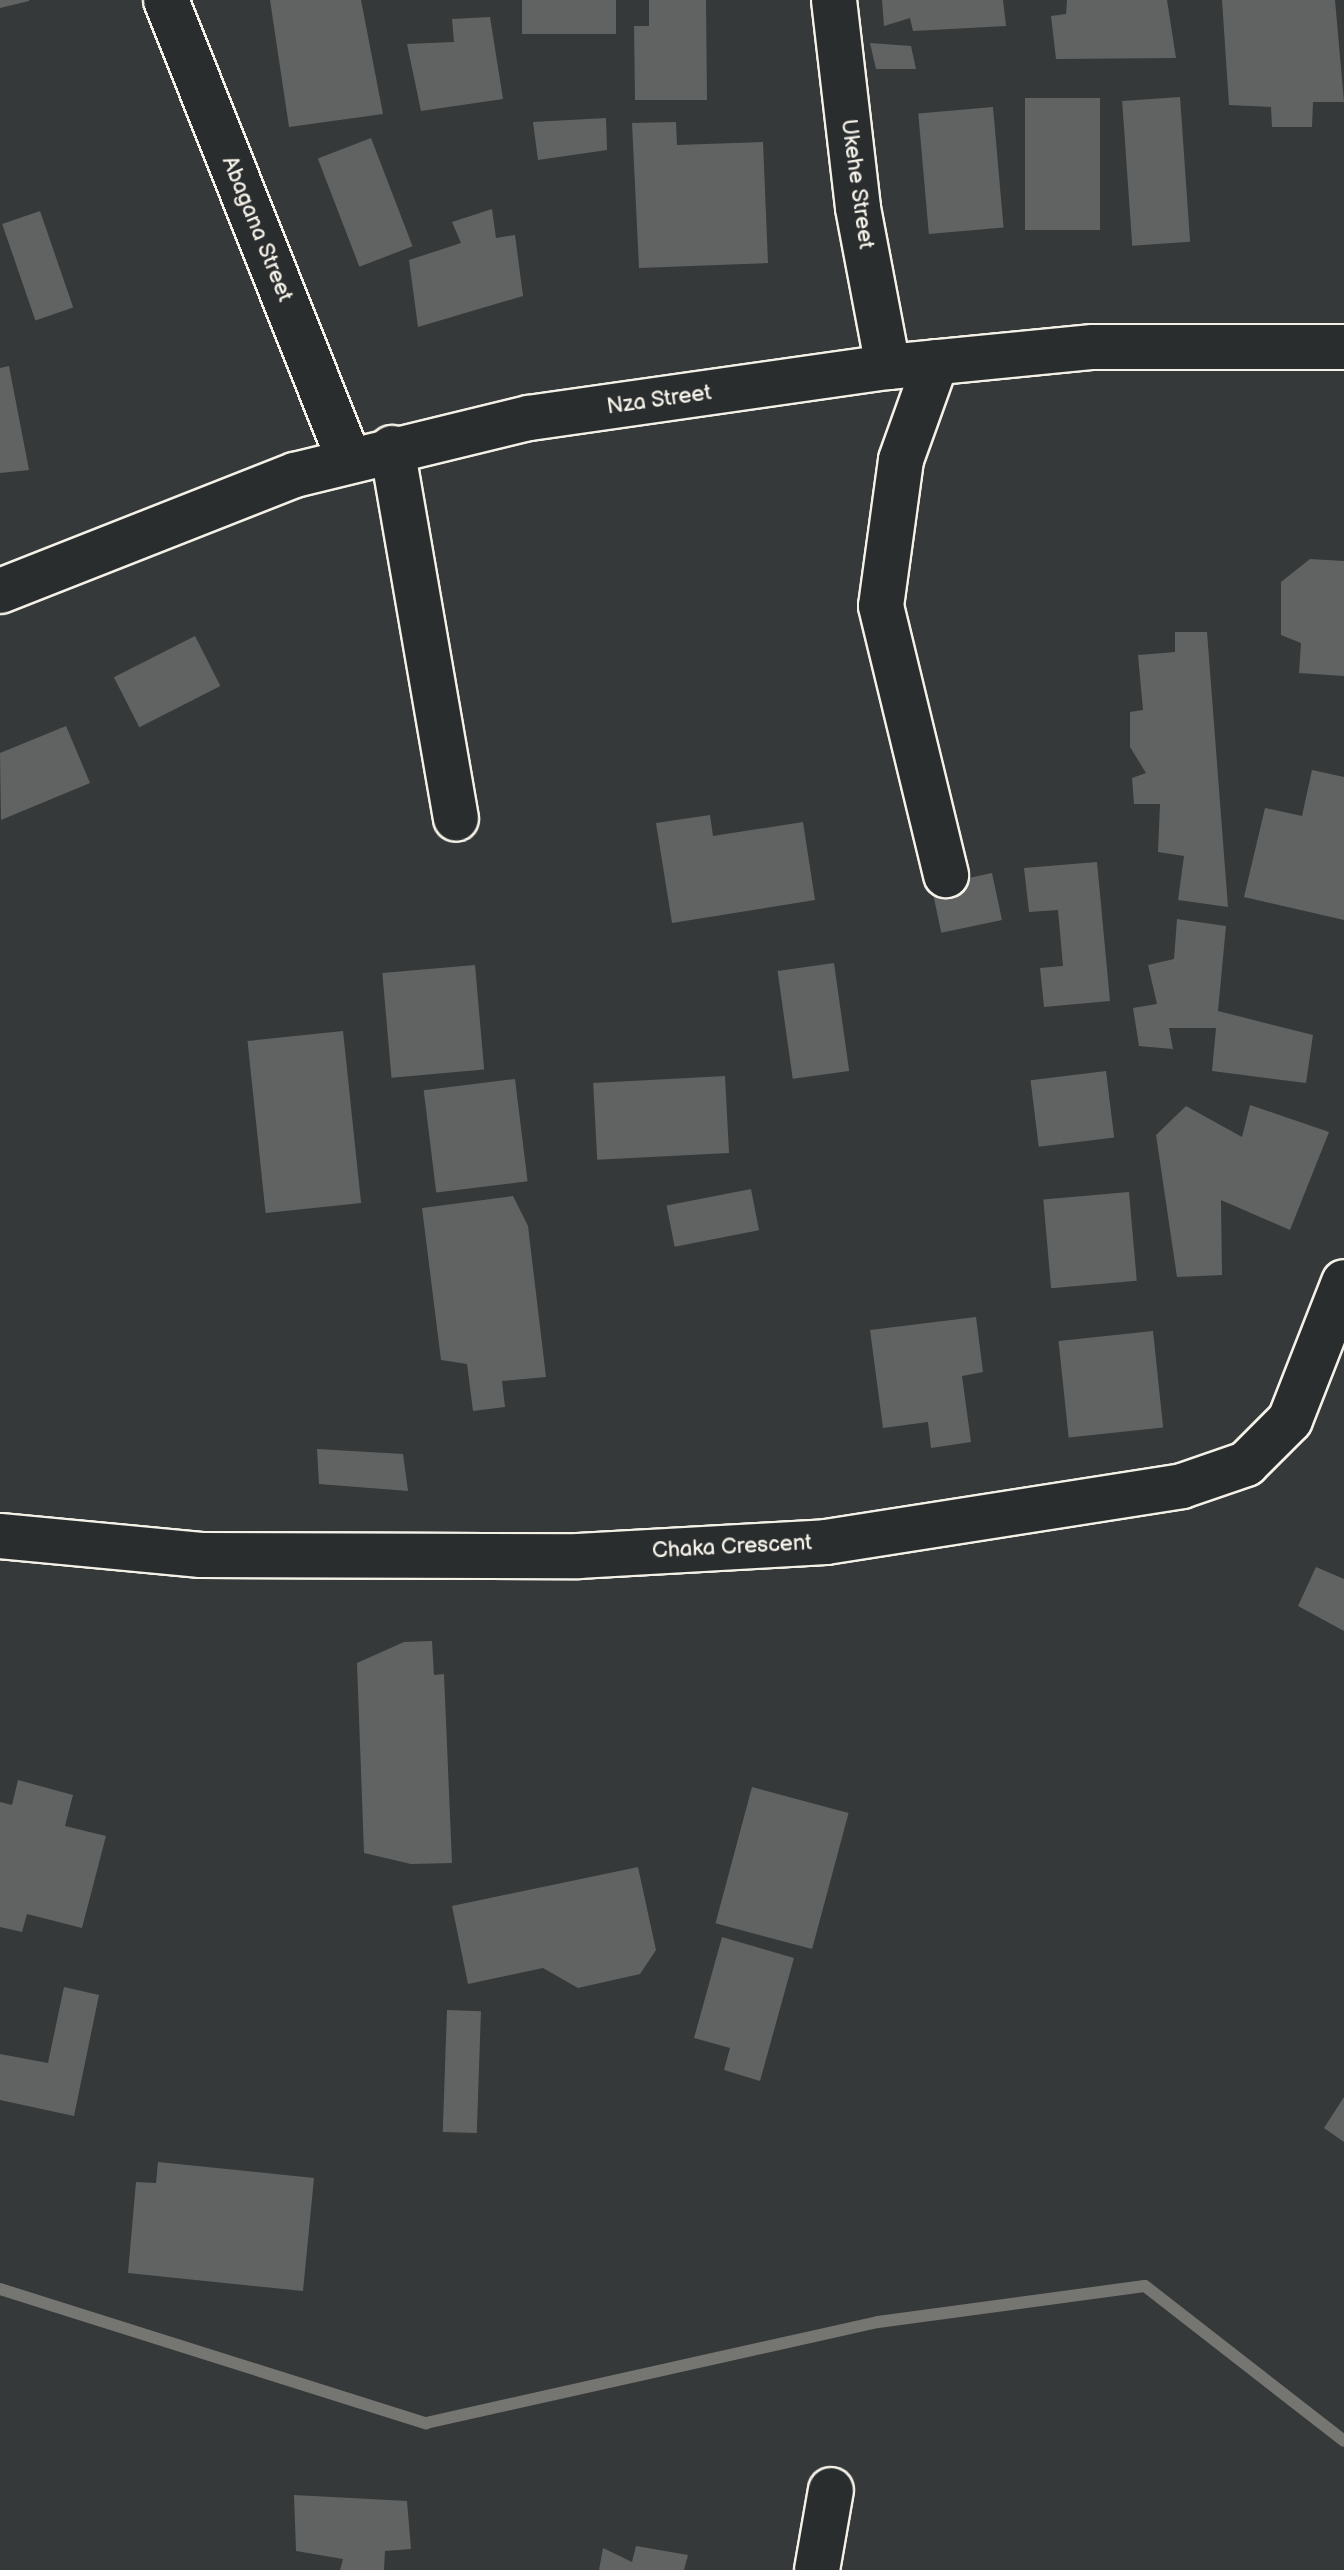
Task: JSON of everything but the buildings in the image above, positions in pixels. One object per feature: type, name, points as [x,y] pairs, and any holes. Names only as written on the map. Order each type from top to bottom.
[{"type":"street","name":"Abagana Street","points":[[166,0],[348,458]]},
{"type":"street","name":"Ukehe Street","points":[[834,0],[858,208],[888,367]]},
{"type":"street","name":"Nza Street","points":[[0,591],[348,458],[529,418],[936,362],[1215,342],[1344,347]]},
{"type":"street","points":[[936,362],[901,460],[881,606],[946,875]]},
{"type":"street","points":[[392,448],[456,819]]},
{"type":"street","name":"Chaka Crescent","points":[[0,1536],[201,1555],[578,1556],[826,1542],[1182,1486],[1246,1464],[1290,1420],[1344,1282]]},
{"type":"street","points":[[817,2570],[831,2490]]},
{"type":"waterway","points":[[0,2289],[426,2423],[878,2322],[1145,2286],[1344,2441]]}]
